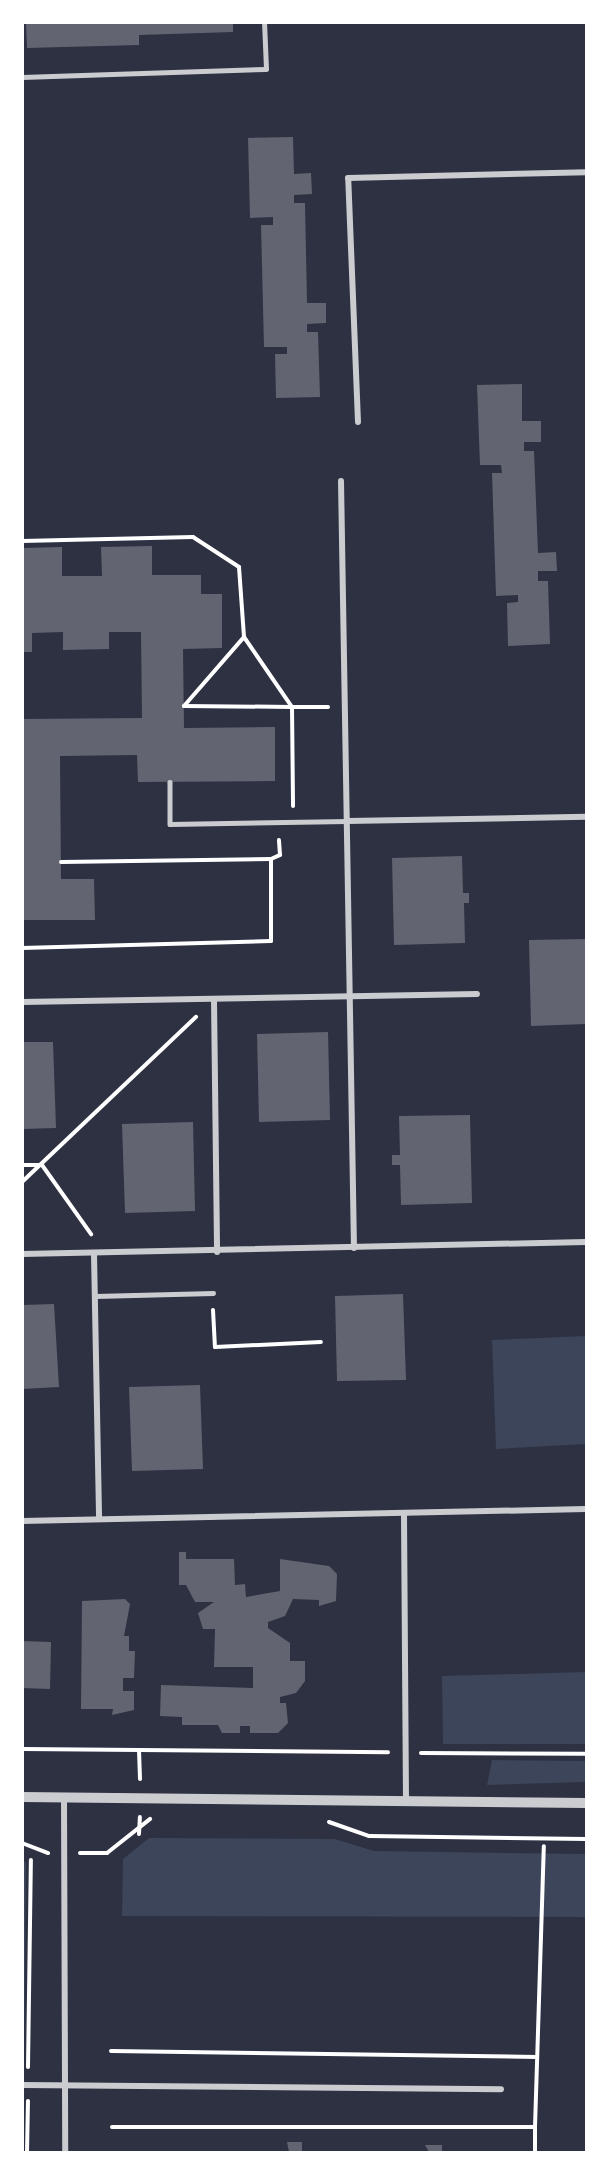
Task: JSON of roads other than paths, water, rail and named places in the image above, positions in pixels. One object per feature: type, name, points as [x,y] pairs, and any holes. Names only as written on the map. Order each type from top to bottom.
[{"type":"street","points":[[358,422],[348,178],[586,172]]},
{"type":"street","points":[[341,482],[354,1248]]},
{"type":"street","points":[[347,822],[586,817]]},
{"type":"street","points":[[22,1002],[477,994]]},
{"type":"street","points":[[214,1000],[218,1252]]},
{"type":"street","points":[[22,1254],[218,1252],[586,1242]]},
{"type":"street","points":[[93,1254],[99,1519]]},
{"type":"street","points":[[22,1521],[404,1515],[586,1509]]},
{"type":"street","points":[[404,1515],[406,1802]]},
{"type":"street","points":[[22,1797],[586,1803]]},
{"type":"street","points":[[64,1798],[67,2085],[65,2152]]},
{"type":"street","points":[[22,2085],[501,2089]]},
{"type":"lane","points":[[22,77],[266,69],[264,22]]},
{"type":"lane","points":[[170,782],[170,824],[347,822]]},
{"type":"lane","points":[[95,1296],[213,1293]]}]
